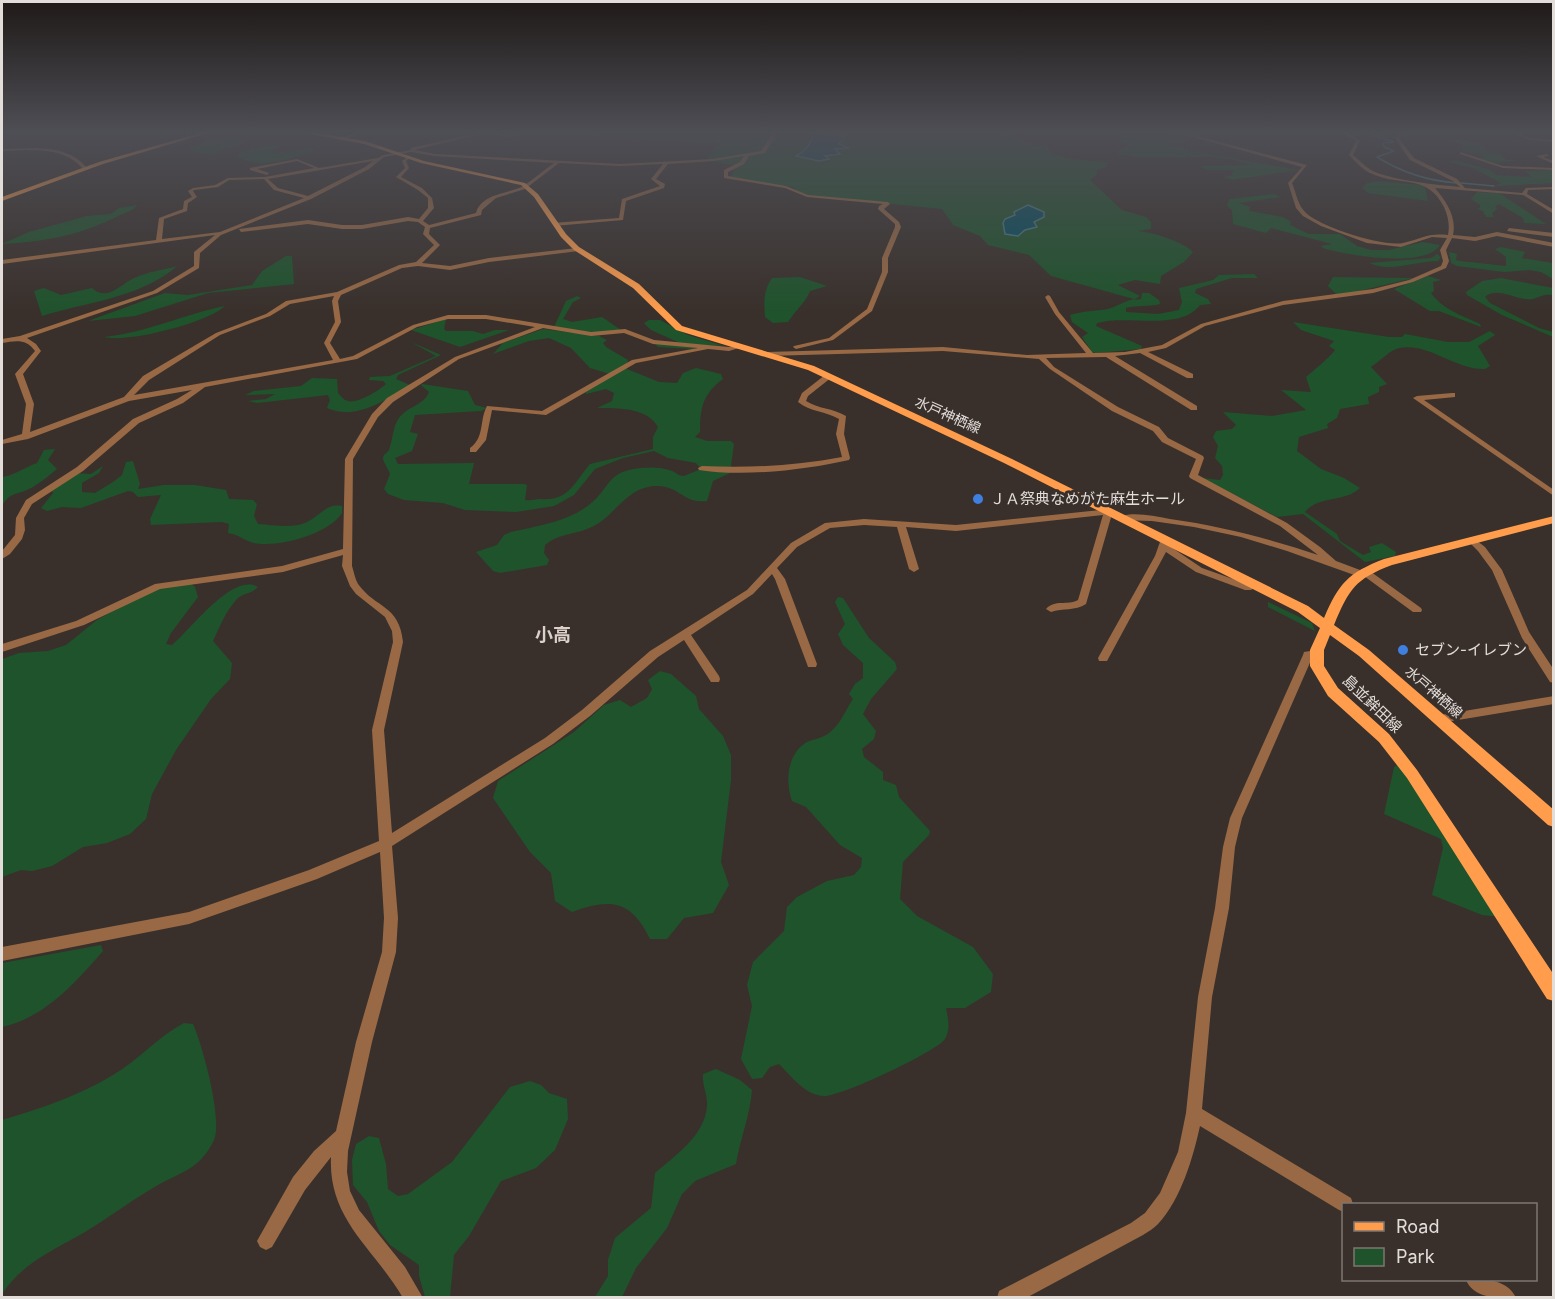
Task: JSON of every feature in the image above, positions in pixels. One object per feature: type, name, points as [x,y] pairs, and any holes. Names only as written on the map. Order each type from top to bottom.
[{"type":"main road","points":[[2,198],[20,192]]},
{"type":"main road","name":"水戸神栖線","points":[[533,192],[554,224],[577,250],[637,286],[666,318],[679,328],[767,354],[828,377],[1123,518],[1164,543]]},
{"type":"main road","points":[[1316,654],[1341,594],[1362,573],[1389,562],[1554,519]]},
{"type":"main road","name":"水戸神栖線","points":[[1255,584],[1327,624],[1440,719],[1554,820]]},
{"type":"main road","name":"島並鉾田線","points":[[1316,654],[1321,675],[1333,692],[1384,738],[1412,774],[1554,992]]},
{"type":"street","points":[[159,241],[162,218],[185,210],[186,202],[195,197],[191,192]]},
{"type":"street","points":[[286,192],[309,198]]},
{"type":"street","points":[[2,341],[21,338],[161,289],[198,267],[200,262],[197,252],[223,233],[320,192]]},
{"type":"street","points":[[420,221],[431,208],[430,198],[423,192]]},
{"type":"street","points":[[428,227],[479,214],[479,210],[494,197],[517,192]]},
{"type":"street","points":[[554,224],[621,219],[624,200],[648,192]]},
{"type":"street","points":[[755,351],[824,342],[870,310],[885,272],[885,258],[898,227],[897,223],[881,207],[887,204],[807,196],[797,192]]},
{"type":"street","points":[[1293,192],[1300,211],[1323,225],[1379,244],[1405,245],[1429,235],[1475,239],[1493,234],[1554,245]]},
{"type":"street","points":[[767,354],[951,349],[1041,357],[1108,355],[1172,344],[1210,323],[1283,303],[1340,297],[1424,276],[1446,264],[1443,250],[1451,236],[1448,212],[1435,192]]},
{"type":"street","points":[[1500,192],[1524,194],[1554,218]]},
{"type":"street","points":[[230,230],[304,222],[352,227],[404,220],[420,221],[428,227]]},
{"type":"street","points":[[418,264],[437,245],[426,234],[428,227]]},
{"type":"street","points":[[1493,234],[1496,230],[1503,229],[1554,236]]},
{"type":"street","points":[[2,262],[223,233]]},
{"type":"street","points":[[127,399],[146,378],[231,327],[268,315],[288,302],[338,294],[401,266],[418,264],[450,268],[489,260],[577,250]]},
{"type":"street","points":[[338,294],[335,301],[338,322],[327,343],[338,362]]},
{"type":"street","points":[[1048,297],[1052,308],[1081,339],[1091,355]]},
{"type":"street","points":[[2,442],[25,437],[127,399],[206,383],[338,362],[366,353],[414,326],[434,319],[471,316],[591,334],[626,331],[653,342],[739,347]]},
{"type":"street","points":[[414,1298],[347,1204],[339,1172],[344,1135],[364,1042],[390,952],[391,918],[378,729],[396,659],[398,632],[383,607],[352,582],[347,566],[349,459],[384,405],[464,354],[540,327]]},
{"type":"street","points":[[21,338],[34,345],[38,351],[19,374],[30,404],[25,437]]},
{"type":"street","points":[[473,450],[482,441],[488,409],[543,413],[634,361],[717,347]]},
{"type":"street","points":[[1141,351],[1190,376]]},
{"type":"street","points":[[1108,355],[1194,408]]},
{"type":"street","points":[[1041,357],[1053,368],[1115,409],[1156,429],[1165,440],[1200,458],[1193,476],[1279,521],[1307,540],[1332,562]]},
{"type":"street","points":[[702,468],[733,469],[805,465],[846,458],[840,434],[843,418],[834,412],[807,406],[802,402],[805,395],[828,377]]},
{"type":"street","points":[[2,556],[17,540],[23,527],[20,518],[29,502],[80,469],[136,421],[180,401],[206,383]]},
{"type":"street","points":[[1452,395],[1417,398],[1554,494]]},
{"type":"street","points":[[2,954],[189,918],[312,875],[385,844],[533,752],[586,713],[654,654],[750,592],[794,545],[828,525],[854,522],[956,528],[1109,513],[1081,604],[1056,606],[1051,609]]},
{"type":"street","points":[[1123,518],[1201,525],[1332,562],[1362,573],[1417,610]]},
{"type":"street","points":[[900,525],[914,569]]},
{"type":"street","points":[[1472,540],[1482,548],[1498,574],[1525,634],[1554,679]]},
{"type":"street","points":[[1103,658],[1164,543],[1185,562],[1213,576],[1248,588],[1255,584]]},
{"type":"street","points":[[2,648],[80,623],[148,590],[171,583],[200,582],[283,569],[348,550]]},
{"type":"street","points":[[773,569],[780,579],[812,664]]},
{"type":"street","points":[[686,633],[714,679]]},
{"type":"street","points":[[1006,1298],[1092,1254],[1151,1219],[1166,1199],[1177,1178],[1194,1113],[1205,997],[1222,908],[1229,847],[1236,818],[1308,655],[1316,654]]},
{"type":"street","points":[[1440,719],[1554,700]]},
{"type":"street","points":[[1194,1113],[1343,1203]]},
{"type":"street","points":[[266,1241],[296,1188],[329,1146],[344,1135]]},
{"type":"street","points":[[1477,1281],[1507,1298]]},
{"type":"green space","points":[[798,192],[1102,192],[1122,210],[1146,217],[1151,222],[1151,229],[1138,231],[1167,238],[1193,252],[1184,262],[1161,276],[1160,284],[1135,280],[1118,285],[1140,296],[1134,300],[1141,299],[1142,293],[1149,293],[1159,300],[1160,304],[1130,307],[1126,308],[1126,312],[1158,314],[1179,310],[1182,302],[1179,288],[1213,280],[1219,275],[1254,274],[1258,278],[1232,278],[1196,289],[1195,293],[1208,299],[1211,304],[1200,305],[1191,313],[1179,318],[1097,323],[1096,326],[1142,346],[1141,349],[1096,353],[1092,352],[1082,337],[1088,333],[1072,322],[1070,315],[1108,309],[1134,299],[1051,276],[1029,255],[988,245],[980,236],[953,225],[942,209],[802,195]]},
{"type":"green space","points":[[1366,192],[1426,192],[1428,201]]},
{"type":"green space","points":[[1477,192],[1499,193],[1546,224],[1524,223],[1523,218],[1499,204],[1495,206],[1497,209],[1492,213],[1494,217],[1486,217],[1483,211],[1477,209],[1480,205],[1471,199]]},
{"type":"green space","points":[[1274,194],[1281,197],[1239,203],[1250,207],[1249,211],[1283,217],[1291,222],[1290,225],[1309,234],[1340,234],[1357,246],[1371,250],[1389,250],[1423,242],[1440,245],[1432,252],[1419,257],[1384,258],[1323,248],[1321,246],[1332,244],[1271,228],[1266,233],[1233,224],[1232,210],[1227,206],[1229,199]]},
{"type":"green space","points":[[137,205],[104,223],[76,233],[2,244],[29,232],[87,216],[111,214],[119,208]]},
{"type":"green space","points":[[1501,247],[1525,252],[1522,258],[1553,263],[1553,279],[1541,272],[1529,270],[1504,272],[1457,266],[1451,263],[1449,252],[1457,254],[1456,260],[1460,261],[1506,266],[1506,257],[1495,249]]},
{"type":"green space","points":[[1437,254],[1441,257],[1438,261],[1403,266],[1386,267],[1369,263],[1431,258]]},
{"type":"green space","points":[[286,256],[292,256],[294,284],[208,293],[135,316],[88,321],[165,293],[188,295],[252,285],[262,271]]},
{"type":"green space","points":[[177,266],[163,277],[130,292],[42,316],[34,291],[44,288],[61,295],[92,288],[98,292],[108,293],[139,276]]},
{"type":"green space","points":[[1428,276],[1441,280],[1433,282],[1434,291],[1431,293],[1436,299],[1453,312],[1480,324],[1481,327],[1439,311],[1430,311],[1394,289]]},
{"type":"green space","points":[[800,277],[827,286],[810,291],[788,322],[773,323],[765,317],[765,297],[769,283],[772,278]]},
{"type":"green space","points":[[1333,277],[1414,278],[1342,295],[1336,294],[1328,286]]},
{"type":"green space","points":[[1501,278],[1553,288],[1553,295],[1533,299],[1499,293],[1485,297],[1490,303],[1539,328],[1553,332],[1553,337],[1502,315],[1467,295],[1466,292],[1482,281]]},
{"type":"green space","points":[[577,296],[581,298],[573,302],[563,319],[572,322],[602,317],[621,330],[597,333],[554,327],[566,301]]},
{"type":"green space","points":[[225,306],[202,319],[167,330],[130,337],[104,337],[135,332]]},
{"type":"green space","points":[[446,319],[444,329],[446,331],[473,331],[483,334],[495,330],[509,330],[460,347],[411,330]]},
{"type":"green space","points":[[649,320],[660,320],[688,335],[724,346],[690,344],[696,348],[694,349],[658,347],[655,344],[680,343],[651,330],[644,323]]},
{"type":"green space","points":[[1293,322],[1389,337],[1402,337],[1405,334],[1448,342],[1469,342],[1490,331],[1495,335],[1478,346],[1490,366],[1485,369],[1463,365],[1421,349],[1410,347],[1396,349],[1371,367],[1387,384],[1379,387],[1379,392],[1368,397],[1369,404],[1340,409],[1337,418],[1327,424],[1328,428],[1299,437],[1297,451],[1321,469],[1344,478],[1360,488],[1347,496],[1317,503],[1305,512],[1337,534],[1340,541],[1363,555],[1371,552],[1369,547],[1382,543],[1396,552],[1395,556],[1365,562],[1303,514],[1277,517],[1202,478],[1220,480],[1223,475],[1222,466],[1215,458],[1218,446],[1213,437],[1216,431],[1232,429],[1236,425],[1223,412],[1272,416],[1306,410],[1281,390],[1311,392],[1306,377],[1335,350],[1329,346],[1334,341],[1301,330]]},
{"type":"green space","points":[[543,329],[599,336],[607,340],[603,343],[606,347],[628,360],[627,369],[659,382],[677,383],[683,373],[696,368],[721,374],[723,379],[711,390],[704,402],[700,432],[695,437],[707,441],[731,441],[734,444],[730,473],[713,481],[707,501],[692,500],[664,486],[645,488],[627,497],[597,524],[555,539],[545,545],[544,553],[549,560],[547,565],[500,573],[493,571],[476,552],[497,545],[504,535],[511,532],[552,523],[571,516],[596,499],[620,473],[640,468],[656,468],[684,476],[701,469],[696,463],[668,458],[654,451],[623,458],[595,469],[574,495],[554,506],[516,512],[465,510],[443,503],[404,500],[388,494],[384,489],[390,474],[383,457],[389,450],[398,420],[427,396],[429,392],[422,384],[468,391],[475,405],[487,408],[481,411],[415,415],[410,432],[418,434],[412,451],[395,458],[398,464],[474,463],[469,484],[524,484],[527,485],[525,500],[550,499],[564,494],[570,490],[590,464],[653,449],[653,437],[658,427],[653,420],[630,410],[597,408],[612,401],[614,393],[606,389],[586,394],[585,391],[613,375],[590,368],[571,348],[549,338],[529,341],[493,354],[503,343]]},
{"type":"green space","points":[[411,342],[441,355],[398,375],[396,379],[410,385],[370,407],[349,412],[327,408],[330,400],[328,395],[257,403],[248,401],[266,399],[275,394],[245,395],[254,391],[301,386],[312,378],[337,379],[338,393],[345,400],[354,401],[372,394],[386,384],[383,381],[369,380],[370,377],[390,376],[436,356]]},
{"type":"green space","points":[[55,449],[48,460],[57,469],[33,487],[11,496],[2,506],[2,477],[37,463],[44,450]]},
{"type":"green space","points":[[133,461],[140,484],[138,489],[164,485],[195,485],[226,490],[229,499],[253,500],[257,504],[254,516],[258,524],[283,526],[301,524],[332,506],[342,506],[342,513],[335,521],[315,533],[289,541],[264,544],[254,543],[228,533],[229,524],[222,522],[151,525],[150,519],[161,495],[138,497],[128,491],[81,508],[62,507],[47,511],[41,508],[53,493],[52,490],[77,473],[91,474],[103,466],[99,473],[82,483],[82,492],[95,493],[122,475],[126,462]]},
{"type":"green space","points":[[190,583],[195,587],[198,597],[171,633],[166,644],[172,645],[224,595],[236,588],[248,585],[258,587],[237,599],[221,624],[213,641],[232,663],[230,679],[211,699],[176,750],[152,794],[146,819],[130,834],[107,843],[83,847],[52,866],[32,871],[21,870],[2,877],[2,659],[19,653],[48,651],[66,645],[97,620],[152,589]]},
{"type":"green space","points":[[838,597],[843,598],[869,638],[895,662],[897,669],[871,699],[863,714],[876,731],[874,739],[862,749],[864,757],[883,772],[883,780],[896,785],[899,797],[930,831],[929,835],[903,862],[900,899],[917,916],[973,947],[993,974],[991,992],[965,1008],[946,1008],[948,1031],[945,1039],[938,1045],[925,1054],[867,1082],[824,1096],[805,1089],[779,1064],[770,1067],[762,1078],[752,1079],[741,1059],[752,1006],[747,985],[753,962],[784,931],[787,907],[797,897],[827,881],[854,875],[861,867],[862,858],[840,845],[806,807],[792,801],[788,777],[795,753],[807,742],[827,735],[833,730],[853,699],[849,694],[855,684],[863,678],[863,663],[843,645],[838,634],[845,624],[835,602]]},
{"type":"green space","points":[[1268,602],[1312,623],[1315,631],[1268,607]]},
{"type":"green space","points":[[660,671],[671,674],[696,696],[699,709],[723,736],[731,755],[731,780],[721,862],[729,885],[713,913],[684,918],[667,939],[650,939],[635,916],[618,906],[598,905],[572,912],[555,901],[551,873],[530,852],[493,798],[498,781],[574,732],[604,705],[620,700],[631,707],[647,698],[652,689],[648,680]]},
{"type":"green space","points":[[1399,764],[1500,917],[1482,915],[1432,895],[1443,848],[1441,839],[1384,814],[1394,767]]},
{"type":"green space","points":[[101,945],[103,951],[58,998],[32,1016],[2,1027],[2,963]]},
{"type":"green space","points":[[184,1023],[193,1024],[214,1099],[216,1130],[209,1150],[190,1168],[149,1190],[85,1232],[39,1258],[19,1274],[2,1294],[2,1120],[59,1101],[100,1083]]},
{"type":"green space","points":[[716,1069],[740,1080],[752,1090],[736,1164],[695,1181],[682,1194],[667,1228],[636,1268],[622,1297],[595,1297],[608,1276],[608,1260],[615,1238],[651,1208],[655,1173],[688,1144],[701,1127],[707,1107],[703,1074]]},
{"type":"green space","points":[[530,1081],[541,1085],[549,1093],[567,1099],[568,1119],[555,1150],[536,1168],[501,1181],[469,1236],[454,1255],[450,1297],[425,1297],[419,1276],[419,1265],[390,1245],[379,1231],[367,1202],[353,1185],[352,1160],[356,1144],[369,1136],[379,1138],[386,1164],[388,1189],[398,1196],[408,1194],[452,1162],[510,1087]]},
{"type":"water","points":[[1028,205],[1044,212],[1044,217],[1034,222],[1037,227],[1025,230],[1018,236],[1005,234],[1003,223],[1005,219]]},
{"type":"place","name":"ＪＡ祭典なめがた麻生ホール","points":[[978,499]]},
{"type":"place","name":"セブン-イレブン","points":[[1403,650]]},
{"type":"district","name":"小高","points":[[553,635]]}]
